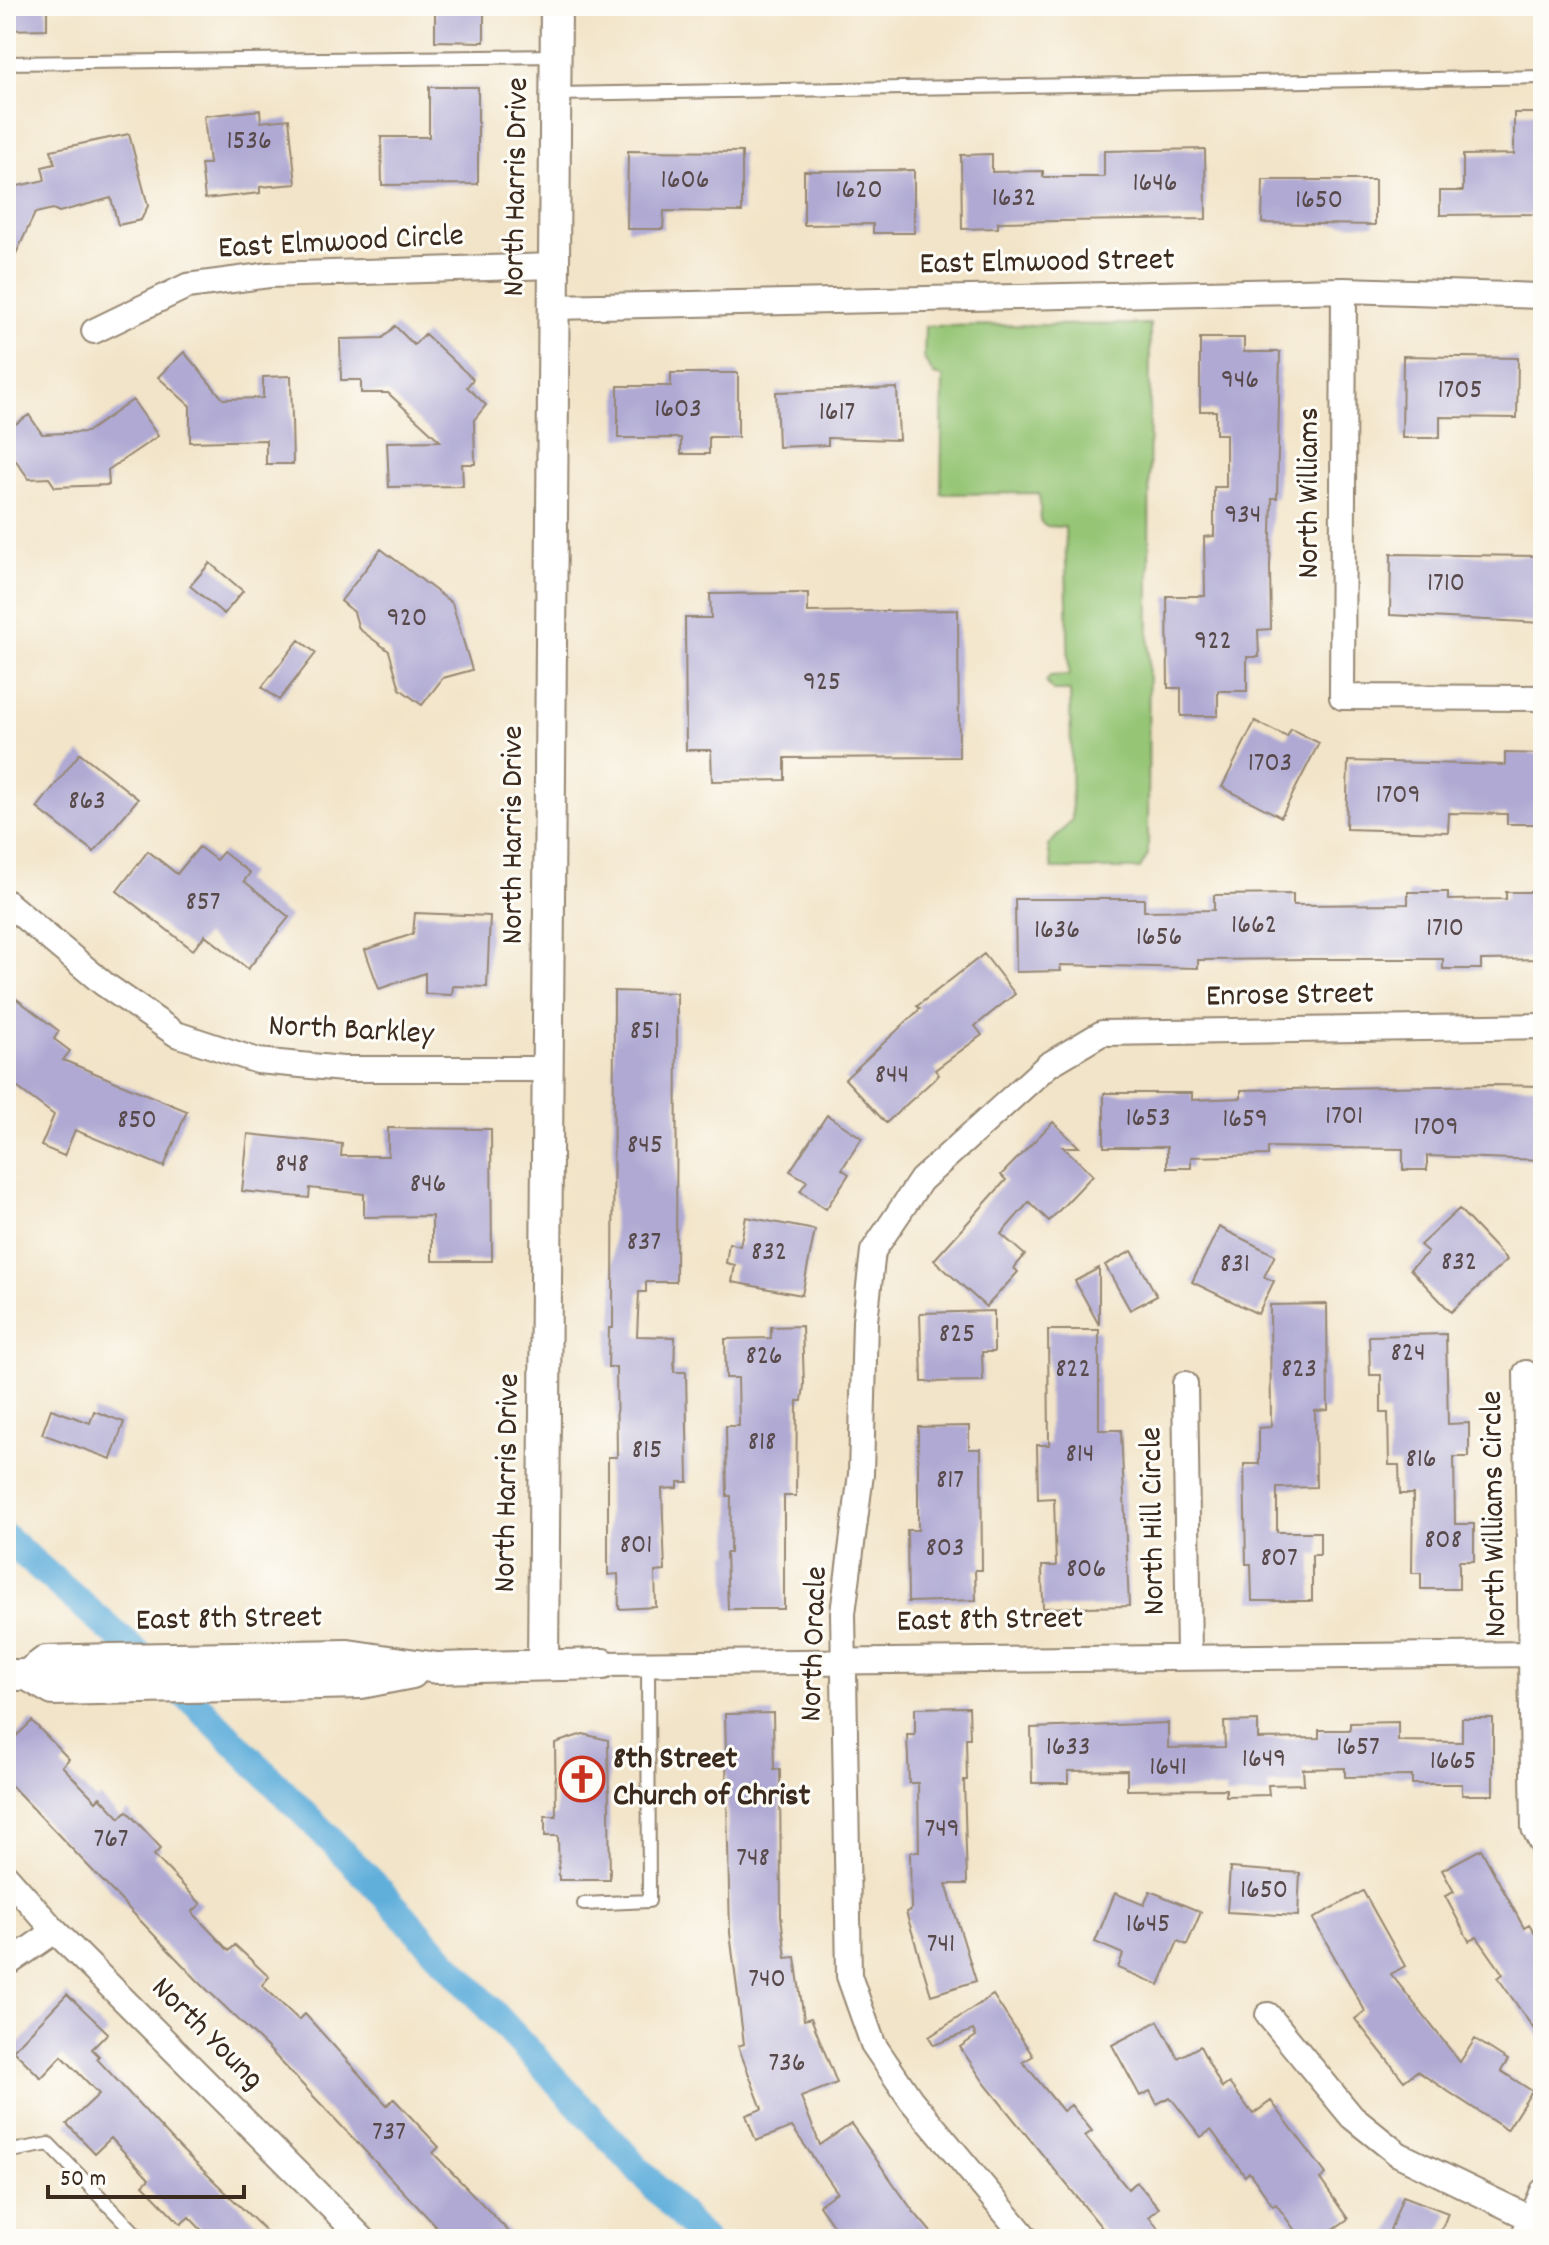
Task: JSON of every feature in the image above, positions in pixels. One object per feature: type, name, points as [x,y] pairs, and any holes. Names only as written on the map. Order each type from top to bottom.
[{"type":"street","name":"North Harris Drive","points":[[543,1665],[556,6]]},
{"type":"street","name":"East Elmwood Circle","points":[[94,331],[187,286],[269,275],[554,266]]},
{"type":"street","name":"East Elmwood Street","points":[[553,307],[1344,290],[1543,296]]},
{"type":"street","name":"North Williams","points":[[1344,290],[1342,697],[1543,698]]},
{"type":"street","name":"North Barkley","points":[[6,902],[104,984],[176,1034],[258,1061],[343,1069],[549,1069]]},
{"type":"street","name":"Enrose Street","points":[[1048,1065],[1102,1033],[1543,1026]]},
{"type":"street","name":"North Oracle","points":[[1027,2239],[911,2100],[873,2044],[849,1976],[843,1613],[861,1474],[865,1321],[873,1251],[921,1180],[1048,1065]]},
{"type":"street","name":"North Williams Circle","points":[[1526,1373],[1537,1654],[1534,1828],[1543,1846]]},
{"type":"street","name":"North Hill Circle","points":[[1185,1384],[1189,1656]]},
{"type":"street","name":"East 8th Street","points":[[16,1675],[53,1690],[361,1683],[437,1668],[543,1665],[844,1659],[1537,1654]]},
{"type":"street","name":"East 8th Street","points":[[16,1675],[46,1661],[348,1655],[437,1668]]},
{"type":"street","name":"North Young","points":[[6,1876],[55,1931],[363,2239]]},
{"type":"street","points":[[6,1965],[55,1931]]},
{"type":"street","points":[[1268,2015],[1352,2117],[1398,2154],[1526,2228],[1543,2191]]},
{"type":"lane","points":[[6,63],[556,56]]},
{"type":"lane","points":[[556,94],[1543,77]]},
{"type":"lane","points":[[584,1904],[649,1901],[648,1663]]},
{"type":"lane","points":[[6,2152],[49,2144],[141,2239]]},
{"type":"green space","points":[[1150,324],[1148,855],[1140,869],[1052,869],[1048,846],[1072,820],[1070,691],[1053,691],[1046,682],[1050,676],[1069,675],[1065,527],[1045,526],[1041,522],[1039,493],[941,494],[943,377],[934,375],[924,359],[925,326]]},
{"type":"building","points":[[6,6],[47,6],[47,29],[6,30]]},
{"type":"building","points":[[435,6],[484,6],[484,42],[435,41]]},
{"type":"building","points":[[429,87],[478,87],[478,184],[382,185],[381,137],[429,137]]},
{"type":"building","points":[[260,110],[261,122],[289,119],[296,184],[260,187],[260,193],[205,199],[201,164],[209,164],[204,116]]},
{"type":"building","points":[[1514,113],[1543,113],[1543,214],[1440,215],[1440,191],[1463,191],[1463,155],[1514,154]]},
{"type":"building","points":[[129,134],[148,206],[141,220],[118,225],[111,198],[59,212],[53,209],[35,213],[6,275],[6,203],[13,187],[45,180],[42,167],[55,164],[51,150]]},
{"type":"building","points":[[1205,149],[1206,219],[998,222],[998,228],[962,229],[961,155],[992,154],[992,172],[1043,171],[1043,177],[1104,177],[1104,151]]},
{"type":"building","points":[[628,151],[742,152],[742,212],[664,211],[663,229],[627,229]]},
{"type":"building","points":[[914,170],[914,233],[873,233],[873,224],[804,225],[804,171]]},
{"type":"building","points":[[1263,180],[1375,180],[1375,225],[1262,223]]},
{"type":"building","points":[[395,326],[414,345],[425,334],[473,379],[467,387],[486,405],[474,420],[475,464],[462,464],[463,486],[389,487],[387,442],[440,441],[388,393],[361,393],[361,380],[341,380],[340,339],[383,338]]},
{"type":"building","points":[[1200,338],[1244,338],[1244,352],[1280,352],[1277,498],[1272,498],[1271,629],[1258,630],[1259,657],[1247,657],[1247,691],[1218,691],[1218,716],[1181,716],[1181,688],[1168,688],[1167,596],[1205,596],[1204,537],[1214,536],[1214,487],[1226,487],[1226,434],[1216,434],[1216,411],[1200,411]]},
{"type":"building","points":[[184,352],[223,399],[263,398],[263,377],[291,376],[293,464],[266,464],[266,440],[190,442],[190,406],[158,377]]},
{"type":"building","points":[[1403,356],[1518,358],[1517,418],[1440,417],[1440,438],[1402,438]]},
{"type":"building","points":[[671,373],[738,373],[738,437],[709,437],[709,454],[681,454],[681,438],[618,438],[618,386],[671,386]]},
{"type":"building","points":[[897,388],[899,440],[828,438],[828,445],[778,447],[776,392]]},
{"type":"building","points":[[133,400],[158,436],[108,470],[109,485],[55,487],[49,478],[29,479],[9,451],[8,429],[29,415],[42,434],[87,432]]},
{"type":"building","points":[[381,549],[452,603],[472,670],[443,678],[422,705],[400,689],[389,651],[359,629],[354,612],[341,601]]},
{"type":"building","points":[[1391,554],[1543,556],[1543,623],[1390,615]]},
{"type":"building","points":[[210,563],[243,591],[224,614],[190,586]]},
{"type":"building","points":[[808,593],[808,612],[958,610],[959,757],[785,758],[785,780],[712,781],[711,750],[686,750],[685,618],[711,618],[710,594]]},
{"type":"building","points":[[299,640],[316,653],[279,700],[262,687]]},
{"type":"building","points":[[1255,721],[1287,737],[1291,729],[1319,743],[1281,817],[1222,787]]},
{"type":"building","points":[[80,753],[138,799],[94,852],[37,808]]},
{"type":"building","points":[[1505,753],[1543,754],[1543,824],[1507,824],[1507,814],[1449,813],[1448,832],[1346,829],[1348,761],[1505,765]]},
{"type":"building","points":[[199,847],[216,860],[223,852],[250,873],[244,881],[289,917],[248,969],[205,935],[193,950],[117,891],[148,851],[177,874]]},
{"type":"building","points":[[1408,892],[1448,892],[1448,900],[1506,899],[1506,892],[1543,892],[1543,959],[1481,960],[1481,969],[1443,969],[1443,959],[1312,959],[1198,960],[1198,968],[1060,965],[1061,971],[1016,972],[1015,899],[1144,899],[1144,911],[1214,910],[1214,895],[1293,894],[1293,905],[1408,904]]},
{"type":"building","points":[[415,913],[490,916],[487,987],[453,986],[452,995],[425,994],[425,973],[379,989],[365,950],[413,934]]},
{"type":"building","points":[[984,954],[1015,994],[975,1026],[982,1035],[935,1070],[939,1075],[886,1123],[845,1079],[920,1009],[917,1006]]},
{"type":"building","points":[[6,991],[59,1031],[54,1039],[70,1051],[63,1060],[187,1111],[164,1167],[75,1130],[64,1156],[41,1146],[54,1115],[6,1079]]},
{"type":"building","points":[[614,991],[677,993],[676,1282],[646,1282],[646,1292],[639,1292],[637,1336],[675,1337],[674,1372],[686,1372],[688,1482],[678,1482],[678,1488],[662,1489],[665,1571],[655,1572],[656,1607],[619,1609],[618,1574],[608,1575],[608,1457],[617,1457],[616,1367],[608,1367],[609,1328],[613,1328]]},
{"type":"building","points":[[1543,1086],[1543,1160],[1427,1156],[1427,1170],[1403,1170],[1403,1149],[1268,1147],[1268,1155],[1191,1157],[1191,1168],[1167,1168],[1167,1147],[1104,1147],[1104,1093],[1192,1093],[1192,1100],[1241,1098],[1241,1090]]},
{"type":"building","points":[[827,1115],[862,1138],[842,1169],[849,1174],[826,1209],[800,1191],[807,1181],[790,1171]]},
{"type":"building","points":[[1053,1122],[1079,1147],[1063,1147],[1093,1175],[1049,1221],[1029,1202],[1001,1234],[1025,1255],[1014,1268],[1018,1272],[986,1307],[934,1260],[1006,1180],[1001,1175]]},
{"type":"building","points":[[388,1128],[491,1129],[492,1261],[432,1261],[432,1216],[364,1217],[364,1194],[310,1188],[309,1198],[242,1191],[248,1134],[342,1144],[341,1156],[388,1156]]},
{"type":"building","points":[[1459,1209],[1507,1260],[1451,1312],[1410,1269],[1428,1252],[1420,1245]]},
{"type":"building","points":[[746,1217],[815,1230],[802,1295],[732,1282],[735,1265],[726,1263],[729,1243],[740,1246]]},
{"type":"building","points":[[1219,1227],[1275,1255],[1264,1277],[1274,1281],[1258,1314],[1192,1282]]},
{"type":"building","points":[[1132,1251],[1157,1296],[1130,1310],[1105,1265]]},
{"type":"building","points":[[1099,1268],[1099,1325],[1075,1281]]},
{"type":"building","points":[[1327,1304],[1328,1410],[1315,1411],[1316,1487],[1277,1488],[1277,1532],[1320,1532],[1320,1555],[1312,1555],[1312,1601],[1252,1601],[1251,1564],[1246,1564],[1244,1464],[1259,1464],[1259,1428],[1271,1427],[1270,1305]]},
{"type":"building","points":[[994,1311],[994,1352],[982,1352],[983,1381],[922,1382],[920,1313]]},
{"type":"building","points":[[802,1326],[804,1385],[802,1401],[797,1401],[796,1496],[784,1496],[784,1609],[728,1609],[726,1553],[730,1553],[731,1496],[727,1496],[726,1426],[739,1426],[738,1378],[726,1378],[725,1339],[771,1338],[771,1327]]},
{"type":"building","points":[[1048,1330],[1099,1330],[1099,1430],[1121,1430],[1129,1606],[1043,1608],[1042,1566],[1056,1566],[1054,1498],[1038,1499],[1037,1445],[1049,1445]]},
{"type":"building","points":[[1446,1334],[1448,1424],[1469,1423],[1469,1457],[1454,1457],[1455,1524],[1474,1524],[1474,1561],[1459,1561],[1459,1589],[1421,1589],[1421,1573],[1412,1573],[1413,1494],[1400,1494],[1399,1465],[1389,1465],[1388,1413],[1381,1413],[1381,1375],[1370,1375],[1369,1336]]},
{"type":"building","points":[[51,1409],[90,1423],[94,1411],[124,1422],[111,1459],[42,1434]]},
{"type":"building","points":[[969,1426],[969,1449],[981,1449],[982,1570],[975,1570],[976,1600],[908,1602],[907,1530],[918,1530],[918,1427]]},
{"type":"building","points":[[969,1707],[970,1738],[966,1738],[967,1780],[964,1780],[967,1884],[946,1884],[976,1981],[931,1995],[906,1912],[911,1910],[910,1852],[919,1852],[918,1783],[909,1783],[907,1735],[915,1735],[915,1708]]},
{"type":"building","points":[[773,1713],[774,1769],[780,1769],[781,1916],[786,1958],[795,1957],[804,2020],[811,2018],[837,2083],[801,2097],[820,2145],[851,2124],[913,2211],[937,2239],[843,2239],[819,2205],[837,2192],[792,2127],[756,2141],[746,2115],[762,2109],[738,2046],[744,2044],[730,1933],[725,1714]]},
{"type":"building","points":[[1462,1718],[1493,1718],[1493,1795],[1462,1795],[1462,1784],[1412,1784],[1412,1776],[1345,1777],[1345,1768],[1303,1769],[1304,1784],[1268,1785],[1269,1795],[1226,1796],[1226,1789],[1127,1790],[1127,1770],[1068,1771],[1068,1783],[1032,1783],[1031,1728],[1168,1723],[1168,1748],[1225,1747],[1224,1722],[1258,1721],[1258,1739],[1319,1738],[1319,1730],[1350,1730],[1350,1723],[1398,1722],[1398,1741],[1462,1742]]},
{"type":"building","points":[[32,1721],[69,1759],[62,1766],[96,1801],[100,1797],[120,1818],[127,1811],[161,1848],[154,1855],[201,1904],[192,1912],[229,1951],[235,1945],[269,1977],[262,1985],[299,2020],[305,2014],[387,2105],[394,2099],[439,2147],[433,2153],[516,2239],[448,2239],[268,2048],[199,1982],[6,1780],[6,1746]]},
{"type":"building","name":"8th Street Church of Christ","points":[[583,1734],[608,1740],[610,1880],[559,1880],[558,1836],[545,1836],[545,1816],[556,1816],[555,1743]]},
{"type":"building","points":[[1481,1849],[1524,1928],[1529,1925],[1543,1946],[1543,2042],[1498,1978],[1503,1974],[1477,1937],[1469,1941],[1445,1896],[1454,1892],[1442,1870]]},
{"type":"building","points":[[1230,1868],[1300,1873],[1298,1916],[1227,1912]]},
{"type":"building","points":[[1150,1891],[1201,1912],[1187,1945],[1178,1941],[1159,1985],[1118,1968],[1123,1954],[1095,1942],[1115,1893],[1144,1905]]},
{"type":"building","points":[[1363,1891],[1405,1966],[1391,1974],[1460,2062],[1475,2039],[1508,2060],[1501,2071],[1532,2091],[1507,2130],[1417,2071],[1404,2081],[1355,2019],[1365,2011],[1313,1919]]},
{"type":"building","points":[[67,1994],[108,2033],[92,2049],[99,2056],[97,2059],[181,2149],[274,2239],[210,2239],[189,2217],[181,2224],[143,2185],[149,2179],[111,2138],[95,2153],[67,2124],[99,2094],[62,2056],[41,2078],[13,2050]]},
{"type":"building","points":[[993,1995],[1033,2056],[1023,2062],[1063,2111],[1071,2105],[1092,2131],[1085,2136],[1128,2189],[1137,2182],[1159,2208],[1149,2217],[1167,2239],[1111,2239],[985,2084],[960,2047],[976,2036],[973,2030],[934,2045],[929,2037]]},
{"type":"building","points":[[1158,2021],[1178,2058],[1200,2046],[1222,2088],[1229,2083],[1253,2114],[1271,2101],[1326,2174],[1320,2179],[1348,2219],[1319,2239],[1301,2239],[1249,2172],[1245,2176],[1211,2130],[1201,2137],[1170,2097],[1157,2104],[1150,2091],[1140,2096],[1112,2045]]},
{"type":"building","points":[[1403,2196],[1448,2213],[1438,2239],[1387,2239]]},
{"type":"waterway","points":[[6,1538],[201,1709],[369,1879],[703,2239]]},
{"type":"place","name":"8th Street Church of Christ","points":[[582,1779]]}]
